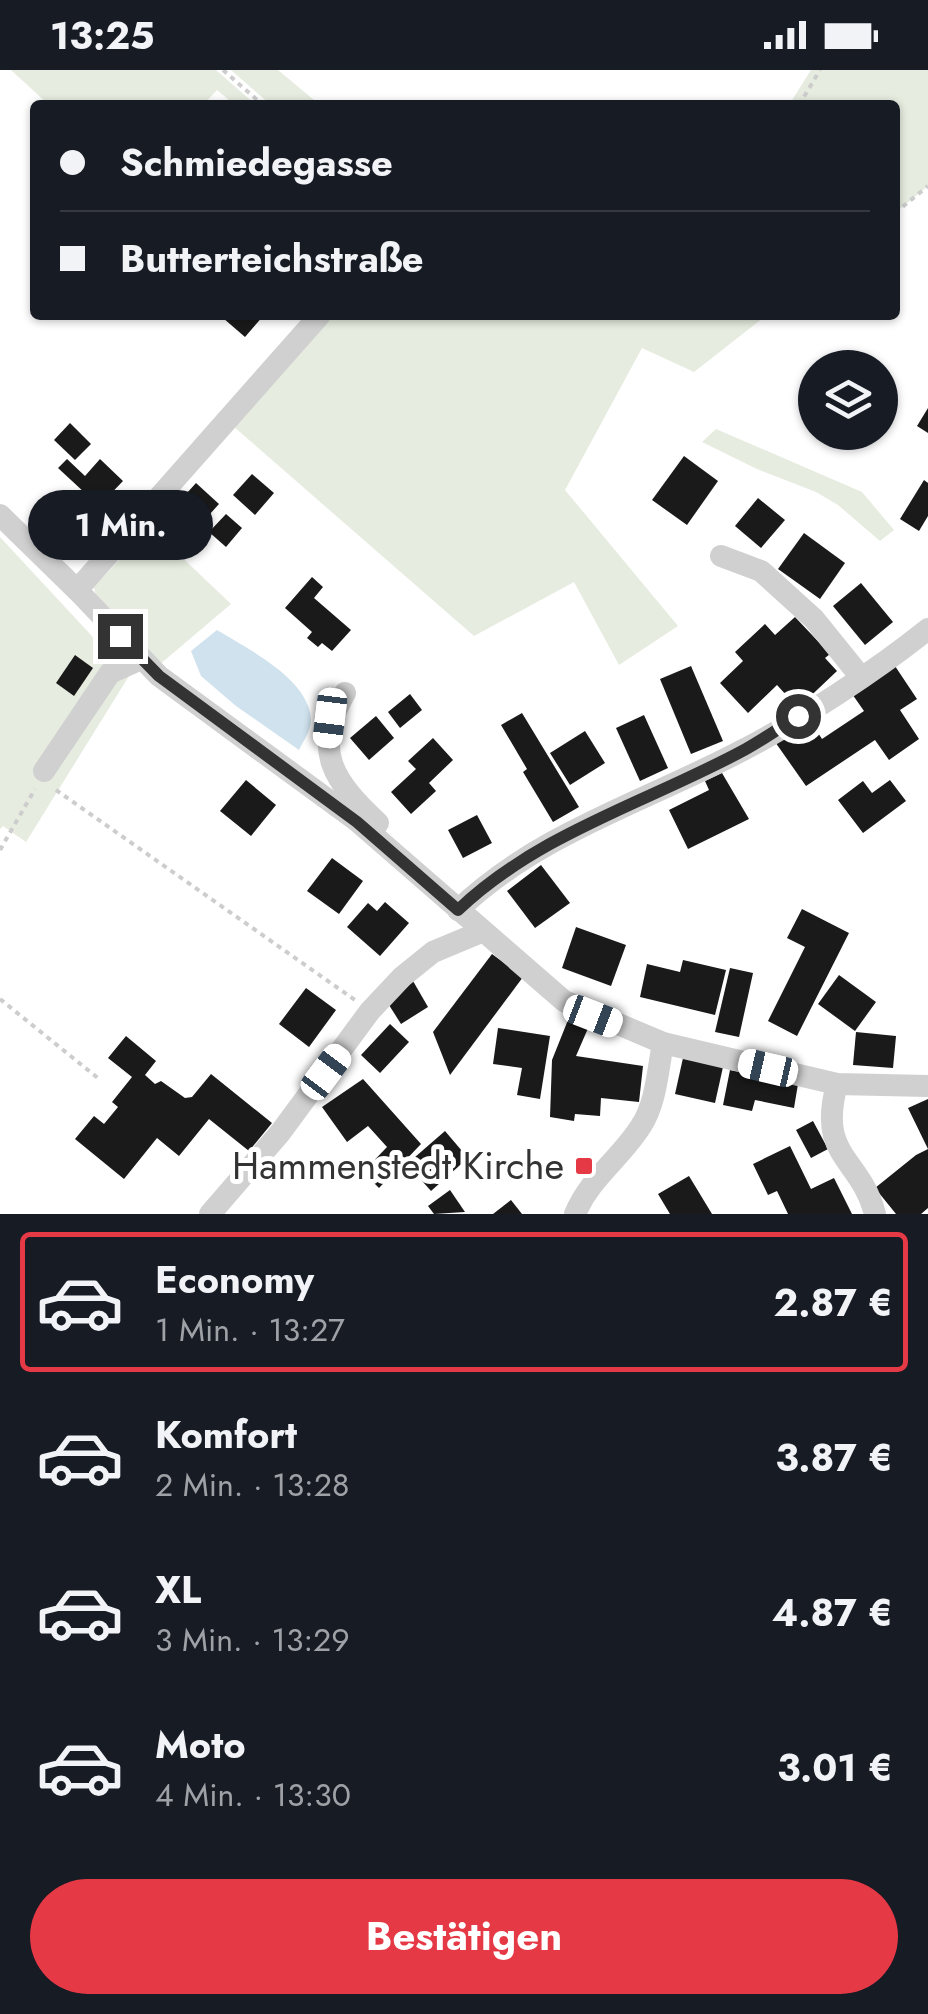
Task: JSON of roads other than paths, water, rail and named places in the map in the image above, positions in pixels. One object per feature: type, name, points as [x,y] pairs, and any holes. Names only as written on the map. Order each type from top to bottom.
[{"type":"street","points":[[77,590],[316,320]]},
{"type":"street","points":[[0,515],[159,676],[357,822],[564,1001],[664,1043],[837,1084],[928,1086]]},
{"type":"street","points":[[721,556],[761,571],[814,619],[860,676]]},
{"type":"street","points":[[458,910],[483,886],[517,863],[597,818],[744,750],[928,629]]},
{"type":"street","points":[[42,775],[110,673],[141,659]]},
{"type":"street","points":[[346,693],[330,718],[332,765],[344,788],[430,873],[458,910]]},
{"type":"street","points":[[210,1214],[280,1133],[370,1011],[402,976],[433,952],[481,932]]},
{"type":"street","points":[[575,1214],[584,1191],[640,1128],[648,1112],[664,1043]]},
{"type":"street","points":[[837,1084],[830,1112],[832,1136],[875,1214]]},
{"type":"water","points":[[217,630],[276,667],[301,692],[311,721],[299,750],[201,676],[191,651]]},
{"type":"place","name":"Hammenstedt Kirche","points":[[584,1166]]}]
